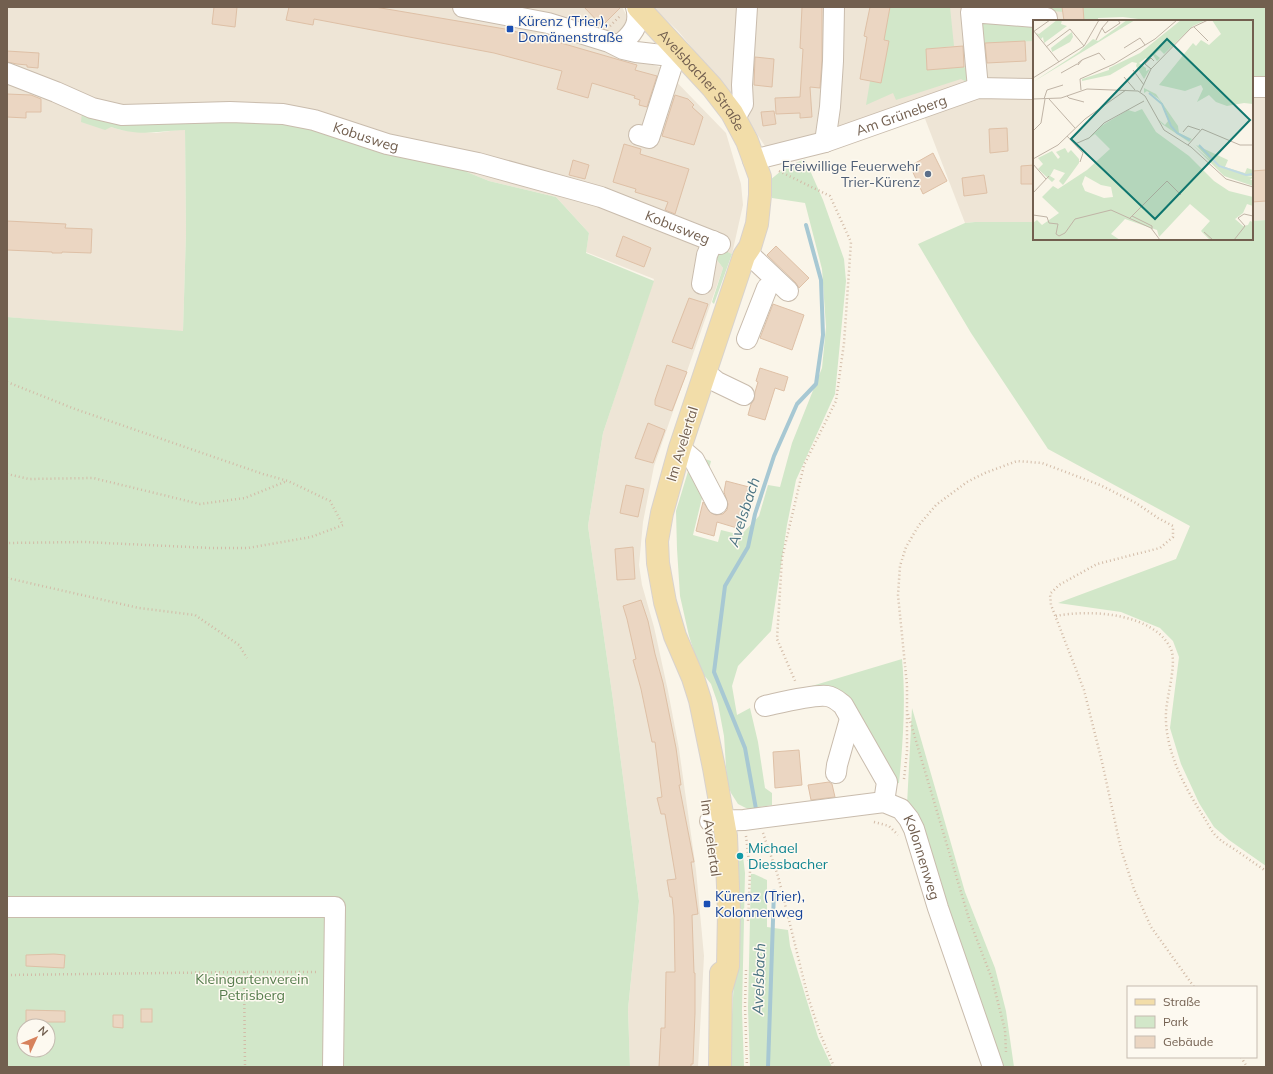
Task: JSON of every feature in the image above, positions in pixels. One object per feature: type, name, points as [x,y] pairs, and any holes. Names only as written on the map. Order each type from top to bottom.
[{"type":"main road","name":"Avelsbacher Straße","points":[[632,10],[696,68],[712,87],[735,118],[747,141],[753,160]]},
{"type":"main road","name":"Im Avelertal","points":[[717,821],[714,768],[700,700],[693,678],[675,636],[665,602],[658,563],[658,541],[662,513],[680,448],[742,261],[749,194],[749,169],[753,160]]},
{"type":"main road","name":"Im Avelertal","points":[[675,636],[678,665],[717,821]]},
{"type":"main road","points":[[717,821],[726,836],[729,912],[728,966],[722,987],[720,1067]]},
{"type":"street","points":[[463,7],[613,38],[632,33],[637,24],[638,16],[632,10]]},
{"type":"street","points":[[735,118],[742,104],[747,7]]},
{"type":"street","points":[[825,142],[831,90],[834,7]]},
{"type":"street","points":[[978,88],[971,12],[1047,18],[1047,20]]},
{"type":"street","points":[[613,38],[623,49],[636,52],[662,55],[677,50]]},
{"type":"street","points":[[639,135],[649,138],[672,70],[677,50]]},
{"type":"street","name":"Kobusweg","points":[[7,73],[92,108],[122,115],[230,112],[283,114],[314,120],[387,144],[478,163],[601,197],[717,242],[707,255],[702,284]]},
{"type":"street","points":[[1253,87],[1266,87]]},
{"type":"street","name":"Am Grüneberg","points":[[753,160],[825,142],[978,88],[1033,89]]},
{"type":"street","points":[[742,261],[753,258],[778,292],[748,339]]},
{"type":"street","points":[[706,373],[717,382],[744,395]]},
{"type":"street","points":[[680,448],[694,460],[717,504]]},
{"type":"street","points":[[765,706],[802,698],[826,696],[837,699],[843,705],[887,782],[884,802]]},
{"type":"street","points":[[836,773],[850,719]]},
{"type":"street","name":"Kolonnenweg","points":[[717,821],[744,820],[884,802],[901,809],[909,819],[914,829],[938,908],[1000,1060]]},
{"type":"street","points":[[7,907],[336,907],[333,1067]]},
{"type":"path","points":[[613,38],[632,10]]},
{"type":"path","points":[[773,168],[830,196],[851,242],[844,343],[836,400],[804,465],[782,558],[777,639],[802,698]]},
{"type":"path","points":[[7,382],[75,409],[263,474],[288,481],[330,501],[343,524],[311,537],[248,548],[211,548],[84,542],[7,543]]},
{"type":"path","points":[[904,780],[907,685],[898,596],[900,566],[906,546],[919,525],[936,505],[967,482],[985,473],[1018,461],[1042,464],[1100,485],[1136,503],[1173,526],[1173,537],[1160,548],[1097,564],[1059,585],[1050,594],[1051,605],[1084,690],[1121,848],[1134,889],[1150,926],[1193,986]]},
{"type":"path","points":[[7,474],[29,479],[93,478],[200,504],[244,498],[288,481]]},
{"type":"path","points":[[7,578],[139,608],[195,615],[239,644],[247,658]]},
{"type":"path","points":[[1056,616],[1072,613],[1110,615],[1141,622],[1165,638],[1172,651],[1173,671],[1167,703],[1165,726],[1177,766],[1194,802],[1216,836],[1266,871]]},
{"type":"path","points":[[907,711],[969,918],[992,979],[1005,1030],[1000,1060]]},
{"type":"path","points":[[758,818],[778,876],[808,997],[820,1034],[834,1067]]},
{"type":"path","points":[[244,972],[245,1067]]},
{"type":"path","points":[[7,975],[334,972]]},
{"type":"path","points":[[746,1037],[747,1067]]},
{"type":"path","points":[[1242,1058],[1247,1067]]},
{"type":"shaded area","points":[[7,7],[622,7],[629,20],[624,28],[616,33],[611,52],[663,68],[726,133],[741,184],[743,205],[732,254],[715,246],[717,260],[723,268],[654,466],[643,522],[639,565],[642,585],[654,627],[668,691],[679,749],[696,870],[704,956],[698,1067],[630,1067],[628,1009],[639,901],[613,700],[588,526],[603,433],[654,279],[586,252],[589,233],[556,197],[489,181],[467,172],[342,134],[185,129],[186,233],[183,332],[7,317]],"holes":[[[111,127],[184,129],[156,133],[121,130]]]},
{"type":"shaded area","points":[[653,7],[1096,7],[1098,20],[1033,20],[1033,222],[965,223],[919,103],[778,147],[765,146],[729,92],[678,31]]},
{"type":"shaded area","points":[[1253,81],[1266,81],[1266,220],[1253,221]]},
{"type":"green space","points":[[890,7],[950,7],[954,46],[926,49],[927,69],[967,67],[972,71],[967,82],[961,79],[896,100],[893,93],[866,105],[870,81],[881,83],[889,41],[884,40]]},
{"type":"green space","points":[[1012,7],[1062,7],[1063,12]]},
{"type":"green space","points":[[1083,7],[1266,7],[1266,81],[1253,81],[1253,20],[1146,20],[1123,17],[1084,20]]},
{"type":"green space","points":[[984,21],[1033,26],[1033,41],[983,43],[982,27]]},
{"type":"green space","points":[[82,112],[281,120],[466,168],[467,172],[489,181],[556,197],[589,233],[586,253],[654,281],[603,433],[588,526],[613,700],[639,901],[628,1009],[630,1067],[335,1067],[340,903],[7,900],[7,317],[183,331],[186,233],[185,130],[140,133],[111,127],[105,130],[81,122]]},
{"type":"green space","points":[[805,159],[823,200],[844,259],[846,281],[835,394],[796,480],[787,525],[771,631],[738,666],[732,686],[737,715],[750,708],[758,742],[765,788],[772,793],[772,805],[748,809],[738,804],[731,793],[727,782],[724,736],[718,704],[711,684],[700,670],[689,636],[680,596],[676,511],[693,455],[711,461],[693,535],[718,542],[721,530],[741,535],[759,516],[768,485],[780,487],[792,443],[822,368],[826,327],[822,269],[805,203],[772,198],[770,180],[786,167]]},
{"type":"green space","points":[[1266,220],[1266,866],[1229,840],[1214,827],[1199,803],[1181,764],[1170,728],[1179,657],[1173,641],[1160,628],[1121,612],[1058,603],[1176,559],[1190,526],[1048,449],[971,333],[918,244],[965,223],[975,222],[1033,222],[1033,240],[1253,240],[1253,221]]},
{"type":"green space","points":[[715,246],[732,254],[714,304],[712,302],[723,268],[711,255]]},
{"type":"green space","points":[[902,659],[904,721],[902,752],[899,783],[893,784],[859,722],[805,688]]},
{"type":"green space","points":[[912,708],[965,892],[995,968],[1006,1011],[1014,1067],[999,1067],[907,805]]},
{"type":"green space","points":[[738,856],[743,856],[745,873],[742,1010],[744,1067],[729,1067],[738,911]]},
{"type":"green space","points":[[751,874],[767,880],[767,927],[788,930],[790,946],[818,1037],[832,1067],[750,1067],[748,1008]]},
{"type":"green space","name":"Kleingartenverein Petrisberg","points":[[337,906],[331,1067],[7,1067],[7,909]]},
{"type":"building","points":[[214,7],[237,7],[235,27],[212,24]]},
{"type":"building","points":[[289,7],[375,7],[505,29],[561,43],[637,65],[635,70],[657,76],[647,107],[639,105],[640,100],[634,98],[635,96],[592,83],[588,98],[557,89],[562,71],[494,53],[314,19],[313,25],[286,20]]},
{"type":"building","points":[[584,7],[621,7],[602,26]]},
{"type":"building","points":[[802,7],[822,7],[822,61],[820,88],[810,87],[812,117],[800,118],[800,113],[776,114],[775,98],[800,97],[803,49],[800,48]]},
{"type":"building","points":[[870,7],[890,7],[884,40],[889,41],[881,83],[860,79],[867,37],[864,36]]},
{"type":"building","points":[[1062,7],[1083,7],[1084,20],[1064,20]]},
{"type":"building","points":[[1025,41],[1026,61],[987,63],[985,43]]},
{"type":"building","points":[[963,46],[964,67],[927,70],[926,49]]},
{"type":"building","points":[[7,51],[39,53],[38,68],[7,62]]},
{"type":"building","points":[[755,57],[774,59],[772,87],[754,85]]},
{"type":"building","points":[[7,94],[31,95],[41,99],[41,112],[26,112],[26,118],[7,117]]},
{"type":"building","points":[[675,95],[688,99],[694,105],[692,107],[703,117],[694,145],[662,136]]},
{"type":"building","points":[[774,111],[776,124],[763,126],[761,112]]},
{"type":"building","points":[[1007,128],[1008,151],[990,153],[989,129]]},
{"type":"building","points":[[624,144],[641,149],[640,154],[689,169],[675,214],[665,210],[668,202],[635,192],[636,189],[613,182]]},
{"type":"building","name":"Freiwillige Feuerwehr Trier-Kürenz","points":[[933,153],[947,181],[923,194],[910,166]]},
{"type":"building","points":[[573,160],[589,165],[585,179],[569,175]]},
{"type":"building","points":[[1033,165],[1033,184],[1021,184],[1021,166]]},
{"type":"building","points":[[1266,170],[1266,201],[1253,202],[1253,171]]},
{"type":"building","points":[[984,175],[987,193],[964,196],[962,178]]},
{"type":"building","points":[[7,221],[66,224],[65,228],[92,229],[91,253],[52,253],[7,250]]},
{"type":"building","points":[[623,236],[651,248],[644,267],[616,256]]},
{"type":"building","points":[[776,246],[809,278],[799,288],[796,283],[767,255]]},
{"type":"building","points":[[689,298],[708,304],[692,349],[672,342]]},
{"type":"building","points":[[773,304],[804,315],[792,350],[760,338]]},
{"type":"building","points":[[667,365],[687,372],[672,411],[655,405],[655,400]]},
{"type":"building","points":[[760,368],[788,377],[784,391],[775,388],[765,420],[748,415],[751,404],[754,400],[758,382],[756,381]]},
{"type":"building","points":[[648,423],[665,430],[653,463],[635,458]]},
{"type":"building","points":[[726,481],[749,487],[737,528],[717,522],[714,536],[696,531],[703,502],[711,513],[716,515],[723,514],[727,510],[728,504],[724,492]]},
{"type":"building","points":[[626,485],[644,489],[638,517],[620,513]]},
{"type":"building","points":[[633,547],[635,579],[617,580],[615,549]]},
{"type":"building","points":[[641,600],[648,621],[663,683],[676,748],[681,785],[679,785],[694,862],[691,862],[698,914],[692,915],[695,973],[695,1013],[693,1064],[691,1064],[691,1067],[659,1067],[661,1028],[665,1028],[666,972],[675,972],[674,916],[672,897],[670,897],[667,880],[676,879],[665,814],[661,814],[657,798],[662,797],[655,742],[652,742],[641,689],[633,660],[636,659],[623,606]]},
{"type":"building","points":[[799,750],[802,785],[775,788],[773,752]]},
{"type":"building","points":[[829,782],[832,784],[835,797],[811,800],[808,785]]},
{"type":"building","points":[[26,955],[65,955],[64,968],[26,966]]},
{"type":"building","points":[[141,1009],[152,1009],[152,1022],[141,1022]]},
{"type":"building","points":[[26,1010],[65,1011],[65,1022],[56,1022],[56,1018],[26,1018]]},
{"type":"building","points":[[113,1015],[123,1015],[123,1028],[113,1027]]},
{"type":"waterway","name":"Avelsbach","points":[[756,809],[745,748],[714,672],[725,586],[748,547],[755,514],[774,456],[797,404],[816,384],[823,335],[821,280],[806,225]]},
{"type":"waterway","name":"Avelsbach","points":[[768,1067],[774,891]]},
{"type":"place","name":"Kürenz (Trier), Domänenstraße","points":[[510,29]]},
{"type":"place","name":"Freiwillige Feuerwehr Trier-Kürenz","points":[[928,174]]},
{"type":"place","name":"Michael Diessbacher","points":[[740,856]]},
{"type":"place","name":"Kürenz (Trier), Kolonnenweg","points":[[707,904]]}]
